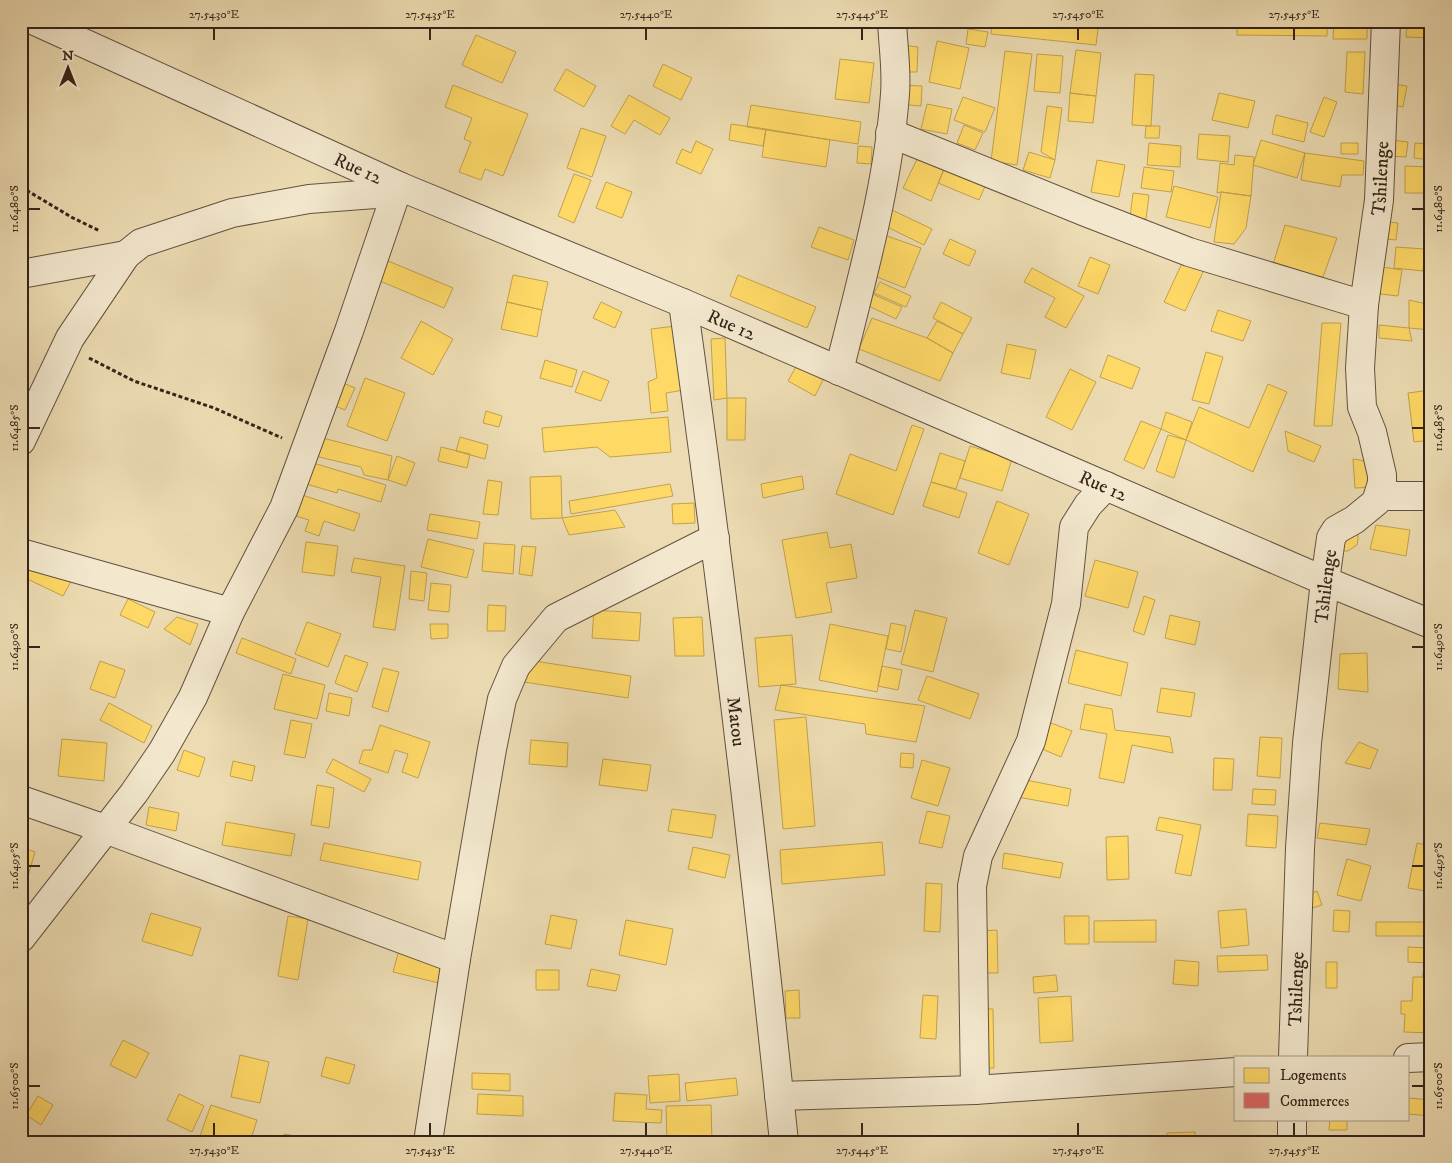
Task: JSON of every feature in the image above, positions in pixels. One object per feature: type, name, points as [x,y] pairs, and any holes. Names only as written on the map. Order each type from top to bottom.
[{"type":"street","name":"Rue 12","points":[[35,21],[398,192],[683,304],[1325,581],[1431,624]]},
{"type":"street","points":[[839,371],[881,193],[896,92],[892,21]]},
{"type":"street","name":"Tshilenge","points":[[1293,1056],[1300,848],[1306,743],[1331,538],[1336,530],[1364,513],[1376,502],[1379,496],[1382,475],[1372,432],[1362,406],[1360,368],[1364,305],[1379,200],[1386,21]]},
{"type":"street","points":[[890,133],[1079,210],[1189,252],[1364,305]]},
{"type":"street","points":[[21,274],[134,249],[232,213],[299,200],[398,192],[284,508],[230,612],[193,697],[162,752],[134,793],[21,938]]},
{"type":"street","points":[[21,441],[70,338],[134,249]]},
{"type":"street","name":"Matou","points":[[683,304],[735,700],[784,1142]]},
{"type":"street","points":[[976,1090],[972,886],[978,856],[1031,741],[1066,604],[1074,527],[1088,505],[1106,486]]},
{"type":"street","points":[[1379,496],[1431,496]]},
{"type":"street","points":[[428,1142],[456,958],[502,699],[516,666],[556,618],[715,538]]},
{"type":"street","points":[[21,553],[230,612]]},
{"type":"street","points":[[21,800],[106,829],[456,958]]},
{"type":"street","points":[[1410,1058],[1431,1057]]},
{"type":"street","points":[[779,1096],[976,1090],[1234,1072]]},
{"type":"street","points":[[1292,1120],[1292,1142]]},
{"type":"path","points":[[21,187],[92,228],[122,240],[134,249]]},
{"type":"path","points":[[67,346],[134,381],[214,408],[305,449]]},
{"type":"building: Logements","points":[[992,21],[1099,21],[1096,45],[991,34]]},
{"type":"building: Logements","points":[[1237,21],[1327,21],[1327,36],[1237,35]]},
{"type":"building: Logements","points":[[1334,21],[1367,21],[1367,39],[1333,39]]},
{"type":"building: Logements","points":[[1407,21],[1431,21],[1431,38],[1406,37]]},
{"type":"building: Logements","points":[[968,29],[988,32],[985,47],[966,44]]},
{"type":"building: Logements","points":[[476,35],[516,52],[502,83],[462,65]]},
{"type":"building: Logements","points":[[937,41],[969,48],[960,89],[929,82]]},
{"type":"building: Logements","points":[[902,45],[918,47],[917,72],[900,72]]},
{"type":"building: Logements","points":[[1076,50],[1101,53],[1096,96],[1070,93]]},
{"type":"building: Logements","points":[[1005,51],[1032,54],[1017,165],[991,161]]},
{"type":"building: Logements","points":[[1347,52],[1365,52],[1363,94],[1345,92]]},
{"type":"building: Logements","points":[[1037,54],[1063,56],[1060,93],[1034,91]]},
{"type":"building: Logements","points":[[840,59],[874,63],[869,103],[835,99]]},
{"type":"building: Logements","points":[[663,64],[692,78],[681,100],[653,86]]},
{"type":"building: Logements","points":[[566,69],[596,86],[584,107],[554,90]]},
{"type":"building: Logements","points":[[1135,74],[1154,75],[1151,126],[1132,125]]},
{"type":"building: Logements","points":[[1393,84],[1407,86],[1403,107],[1390,104]]},
{"type":"building: Logements","points":[[453,85],[528,114],[503,176],[485,169],[481,180],[459,172],[471,142],[464,139],[472,118],[445,107]]},
{"type":"building: Logements","points":[[899,85],[922,86],[921,106],[897,104]]},
{"type":"building: Logements","points":[[1070,93],[1096,96],[1093,123],[1068,121]]},
{"type":"building: Logements","points":[[1219,93],[1255,101],[1248,128],[1212,120]]},
{"type":"building: Logements","points":[[629,95],[670,118],[660,135],[634,120],[625,134],[611,126]]},
{"type":"building: Logements","points":[[963,97],[995,108],[985,132],[954,120]]},
{"type":"building: Logements","points":[[1324,97],[1337,102],[1324,137],[1310,132]]},
{"type":"building: Logements","points":[[927,104],[952,109],[947,134],[921,129]]},
{"type":"building: Logements","points":[[751,105],[861,122],[858,144],[747,127]]},
{"type":"building: Logements","points":[[1047,106],[1062,108],[1055,160],[1041,152]]},
{"type":"building: Logements","points":[[1276,115],[1308,123],[1304,142],[1272,134]]},
{"type":"building: Logements","points":[[731,124],[766,129],[763,146],[729,140]]},
{"type":"building: Logements","points":[[964,125],[983,133],[975,150],[957,143]]},
{"type":"building: Logements","points":[[1146,126],[1160,126],[1159,138],[1145,138]]},
{"type":"building: Logements","points":[[581,128],[606,136],[592,177],[567,168]]},
{"type":"building: Logements","points":[[766,129],[830,140],[826,167],[762,157]]},
{"type":"building: Logements","points":[[1199,134],[1230,136],[1228,162],[1197,159]]},
{"type":"building: Logements","points":[[1261,140],[1305,153],[1297,178],[1253,165]]},
{"type":"building: Logements","points":[[1392,140],[1408,142],[1406,157],[1390,156]]},
{"type":"building: Logements","points":[[696,141],[713,149],[701,174],[676,163],[682,149],[691,153]]},
{"type":"building: Logements","points":[[1149,143],[1181,146],[1180,167],[1147,165]]},
{"type":"building: Logements","points":[[1341,143],[1358,143],[1358,154],[1341,154]]},
{"type":"building: Logements","points":[[1415,143],[1431,144],[1431,160],[1414,158]]},
{"type":"building: Logements","points":[[858,146],[872,147],[871,164],[857,163]]},
{"type":"building: Logements","points":[[921,151],[945,167],[931,201],[903,188]]},
{"type":"building: Logements","points":[[1029,152],[1055,160],[1050,178],[1023,170]]},
{"type":"building: Logements","points":[[1305,153],[1364,161],[1363,175],[1342,175],[1340,187],[1301,180]]},
{"type":"building: Logements","points":[[1235,155],[1254,157],[1251,196],[1217,193],[1220,163],[1234,165]]},
{"type":"building: Logements","points":[[1097,160],[1125,165],[1119,197],[1091,192]]},
{"type":"building: Logements","points":[[1405,166],[1431,167],[1431,193],[1405,193]]},
{"type":"building: Logements","points":[[945,167],[986,184],[979,200],[938,183]]},
{"type":"building: Logements","points":[[1144,167],[1174,171],[1171,192],[1141,188]]},
{"type":"building: Logements","points":[[574,174],[591,180],[574,223],[558,216]]},
{"type":"building: Logements","points":[[606,182],[632,192],[622,218],[596,208]]},
{"type":"building: Logements","points":[[1174,186],[1218,197],[1210,228],[1166,217]]},
{"type":"building: Logements","points":[[1221,192],[1251,196],[1246,228],[1234,244],[1214,242]]},
{"type":"building: Logements","points":[[1133,193],[1149,195],[1146,219],[1130,217]]},
{"type":"building: Logements","points":[[892,210],[932,229],[924,245],[885,226]]},
{"type":"building: Logements","points":[[1380,221],[1398,223],[1396,240],[1377,238]]},
{"type":"building: Logements","points":[[1285,225],[1337,238],[1323,277],[1272,268]]},
{"type":"building: Logements","points":[[819,227],[854,240],[848,260],[811,247]]},
{"type":"building: Logements","points":[[887,236],[921,248],[905,288],[872,275]]},
{"type":"building: Logements","points":[[950,239],[976,251],[969,266],[943,254]]},
{"type":"building: Logements","points":[[1396,247],[1425,249],[1423,271],[1394,268]]},
{"type":"building: Logements","points":[[1090,257],[1110,265],[1098,294],[1078,286]]},
{"type":"building: Logements","points":[[381,258],[453,288],[444,308],[373,278]]},
{"type":"building: Logements","points":[[1183,261],[1204,270],[1185,311],[1164,302]]},
{"type":"building: Logements","points":[[1376,266],[1402,270],[1398,296],[1372,293]]},
{"type":"building: Logements","points":[[1032,268],[1084,296],[1066,328],[1045,317],[1055,298],[1024,282]]},
{"type":"building: Logements","points":[[513,275],[548,282],[542,310],[507,302]]},
{"type":"building: Logements","points":[[738,275],[816,307],[807,328],[730,296]]},
{"type":"building: Logements","points":[[880,282],[911,296],[906,307],[874,293]]},
{"type":"building: Logements","points":[[861,289],[902,307],[896,319],[856,300]]},
{"type":"building: Logements","points":[[1409,300],[1431,305],[1431,330],[1409,328]]},
{"type":"building: Logements","points":[[507,302],[542,310],[537,337],[501,329]]},
{"type":"building: Logements","points":[[601,302],[622,312],[615,328],[593,318]]},
{"type":"building: Logements","points":[[941,302],[972,318],[963,334],[933,318]]},
{"type":"building: Logements","points":[[1218,310],[1251,321],[1243,341],[1211,331]]},
{"type":"building: Logements","points":[[872,318],[927,338],[953,353],[940,381],[859,349]]},
{"type":"building: Logements","points":[[421,321],[453,339],[433,375],[401,358]]},
{"type":"building: Logements","points":[[937,321],[963,334],[953,353],[927,338]]},
{"type":"building: Logements","points":[[1322,323],[1341,323],[1332,426],[1314,426]]},
{"type":"building: Logements","points":[[1379,325],[1409,328],[1412,341],[1379,338]]},
{"type":"building: Logements","points":[[676,326],[684,390],[666,393],[668,411],[651,413],[648,382],[657,378],[651,329]]},
{"type":"building: Logements","points":[[725,338],[727,398],[714,400],[711,339]]},
{"type":"building: Logements","points":[[1007,344],[1036,350],[1030,379],[1001,373]]},
{"type":"building: Logements","points":[[1206,352],[1223,357],[1209,404],[1192,400]]},
{"type":"building: Logements","points":[[1108,355],[1140,368],[1132,389],[1100,377]]},
{"type":"building: Logements","points":[[545,360],[577,370],[572,387],[540,378]]},
{"type":"building: Logements","points":[[797,365],[823,380],[815,396],[788,381]]},
{"type":"building: Logements","points":[[1070,369],[1096,382],[1072,430],[1046,417]]},
{"type":"building: Logements","points":[[583,371],[609,381],[601,401],[575,392]]},
{"type":"building: Logements","points":[[365,378],[405,393],[387,441],[347,426]]},
{"type":"building: Logements","points":[[338,381],[355,388],[345,410],[328,403]]},
{"type":"building: Logements","points":[[1268,384],[1287,392],[1253,472],[1186,440],[1199,407],[1249,428]]},
{"type":"building: Logements","points":[[1431,390],[1431,440],[1414,442],[1408,393]]},
{"type":"building: Logements","points":[[727,398],[746,398],[745,440],[727,440]]},
{"type":"building: Logements","points":[[486,411],[502,416],[499,427],[483,423]]},
{"type":"building: Logements","points":[[1166,412],[1192,422],[1186,440],[1161,429]]},
{"type":"building: Logements","points":[[668,417],[671,452],[610,457],[597,447],[544,452],[542,428]]},
{"type":"building: Logements","points":[[1141,421],[1161,429],[1144,469],[1124,460]]},
{"type":"building: Logements","points":[[912,425],[924,429],[893,515],[836,494],[850,454],[896,471]]},
{"type":"building: Logements","points":[[1285,431],[1321,446],[1314,462],[1288,451]]},
{"type":"building: Logements","points":[[1168,435],[1186,440],[1174,478],[1156,471]]},
{"type":"building: Logements","points":[[319,437],[392,456],[388,480],[364,475],[361,467],[315,456]]},
{"type":"building: Logements","points":[[460,437],[488,445],[485,459],[456,451]]},
{"type":"building: Logements","points":[[970,446],[1012,459],[1002,491],[960,478]]},
{"type":"building: Logements","points":[[441,447],[470,454],[467,468],[438,461]]},
{"type":"building: Logements","points":[[940,453],[965,461],[956,489],[931,482]]},
{"type":"building: Logements","points":[[397,456],[415,463],[406,486],[388,480]]},
{"type":"building: Logements","points":[[1353,459],[1371,462],[1374,487],[1355,488]]},
{"type":"building: Logements","points":[[310,462],[386,485],[381,502],[338,489],[337,493],[303,483]]},
{"type":"building: Logements","points":[[561,476],[562,518],[531,519],[530,477]]},
{"type":"building: Logements","points":[[802,476],[804,489],[763,498],[761,484]]},
{"type":"building: Logements","points":[[488,480],[502,482],[498,515],[483,514]]},
{"type":"building: Logements","points":[[931,482],[967,493],[959,518],[923,506]]},
{"type":"building: Logements","points":[[670,484],[673,496],[571,514],[569,501]]},
{"type":"building: Logements","points":[[296,493],[360,514],[354,531],[324,521],[319,536],[305,531],[309,520],[289,514]]},
{"type":"building: Logements","points":[[997,501],[1029,514],[1009,565],[978,553]]},
{"type":"building: Logements","points":[[694,503],[695,523],[673,524],[672,504]]},
{"type":"building: Logements","points":[[615,510],[625,527],[569,535],[562,518]]},
{"type":"building: Logements","points":[[430,514],[480,522],[477,539],[427,530]]},
{"type":"building: Logements","points":[[1351,523],[1358,531],[1357,545],[1348,551],[1338,551]]},
{"type":"building: Logements","points":[[1376,525],[1410,530],[1406,556],[1370,549]]},
{"type":"building: Logements","points":[[827,532],[830,548],[851,544],[857,578],[826,583],[832,612],[796,618],[782,540]]},
{"type":"building: Logements","points":[[428,539],[474,550],[467,578],[421,567]]},
{"type":"building: Logements","points":[[306,542],[338,546],[334,576],[302,572]]},
{"type":"building: Logements","points":[[484,543],[515,545],[513,574],[482,571]]},
{"type":"building: Logements","points":[[522,546],[536,547],[532,576],[519,574]]},
{"type":"building: Logements","points":[[354,558],[405,566],[395,630],[373,627],[381,577],[351,572]]},
{"type":"building: Logements","points":[[27,559],[73,578],[63,596],[21,576],[21,571]]},
{"type":"building: Logements","points":[[1095,560],[1138,572],[1128,608],[1085,596]]},
{"type":"building: Logements","points":[[411,571],[427,573],[424,601],[409,599]]},
{"type":"building: Logements","points":[[431,583],[451,585],[449,612],[428,610]]},
{"type":"building: Logements","points":[[1144,596],[1155,600],[1144,635],[1133,631]]},
{"type":"building: Logements","points":[[128,599],[155,612],[148,628],[120,615]]},
{"type":"building: Logements","points":[[488,605],[506,606],[505,631],[487,631]]},
{"type":"building: Logements","points":[[594,610],[641,613],[639,641],[592,638]]},
{"type":"building: Logements","points":[[915,610],[947,618],[933,672],[901,664]]},
{"type":"building: Logements","points":[[1170,615],[1200,622],[1195,645],[1165,638]]},
{"type":"building: Logements","points":[[177,617],[198,624],[190,645],[164,629]]},
{"type":"building: Logements","points":[[702,617],[704,656],[675,656],[673,618]]},
{"type":"building: Logements","points":[[307,622],[341,634],[328,667],[295,654]]},
{"type":"building: Logements","points":[[891,623],[906,626],[901,652],[886,649]]},
{"type":"building: Logements","points":[[430,624],[448,624],[448,638],[431,639]]},
{"type":"building: Logements","points":[[830,624],[888,636],[877,692],[819,680]]},
{"type":"building: Logements","points":[[792,635],[796,684],[759,687],[755,638]]},
{"type":"building: Logements","points":[[242,638],[296,659],[291,674],[236,653]]},
{"type":"building: Logements","points":[[1076,650],[1128,663],[1121,696],[1068,683]]},
{"type":"building: Logements","points":[[1367,653],[1368,692],[1338,689],[1340,654]]},
{"type":"building: Logements","points":[[345,655],[368,663],[357,692],[335,683]]},
{"type":"building: Logements","points":[[528,660],[631,676],[628,698],[524,682]]},
{"type":"building: Logements","points":[[100,661],[125,670],[115,698],[90,689]]},
{"type":"building: Logements","points":[[882,666],[902,670],[898,690],[878,686]]},
{"type":"building: Logements","points":[[383,668],[399,672],[388,712],[372,707]]},
{"type":"building: Logements","points":[[283,674],[325,685],[317,719],[274,709]]},
{"type":"building: Logements","points":[[927,676],[979,694],[970,719],[918,700]]},
{"type":"building: Logements","points":[[781,685],[925,706],[916,742],[866,734],[865,724],[775,710]]},
{"type":"building: Logements","points":[[1161,688],[1195,693],[1191,717],[1157,712]]},
{"type":"building: Logements","points":[[329,693],[352,698],[349,716],[326,711]]},
{"type":"building: Logements","points":[[21,699],[29,702],[21,718]]},
{"type":"building: Logements","points":[[109,703],[152,726],[144,743],[100,720]]},
{"type":"building: Logements","points":[[1085,704],[1112,709],[1115,730],[1170,737],[1173,753],[1132,745],[1124,783],[1099,778],[1107,734],[1080,729]]},
{"type":"building: Logements","points":[[806,717],[815,826],[783,829],[774,720]]},
{"type":"building: Logements","points":[[291,720],[312,724],[305,758],[284,754]]},
{"type":"building: Logements","points":[[1046,721],[1072,731],[1061,757],[1035,746]]},
{"type":"building: Logements","points":[[380,725],[430,742],[418,778],[402,772],[408,754],[395,750],[388,773],[359,763],[363,750],[372,750]]},
{"type":"building: Logements","points":[[1260,737],[1282,738],[1280,778],[1257,776]]},
{"type":"building: Logements","points":[[62,739],[107,743],[104,781],[58,776]]},
{"type":"building: Logements","points":[[531,740],[568,743],[567,767],[529,764]]},
{"type":"building: Logements","points":[[1359,742],[1378,750],[1370,769],[1345,763]]},
{"type":"building: Logements","points":[[184,750],[205,758],[199,777],[177,770]]},
{"type":"building: Logements","points":[[901,753],[914,754],[913,768],[900,767]]},
{"type":"building: Logements","points":[[1214,758],[1234,759],[1232,790],[1213,790]]},
{"type":"building: Logements","points":[[333,759],[371,779],[364,792],[326,772]]},
{"type":"building: Logements","points":[[603,759],[651,765],[647,791],[599,785]]},
{"type":"building: Logements","points":[[922,760],[950,768],[938,806],[911,798]]},
{"type":"building: Logements","points":[[233,761],[255,766],[252,781],[230,776]]},
{"type":"building: Logements","points":[[1016,778],[1071,789],[1068,806],[1012,796]]},
{"type":"building: Logements","points":[[317,785],[334,788],[329,828],[311,825]]},
{"type":"building: Logements","points":[[1253,789],[1276,790],[1275,805],[1252,804]]},
{"type":"building: Logements","points":[[149,807],[179,813],[176,831],[146,825]]},
{"type":"building: Logements","points":[[672,809],[716,815],[712,838],[668,831]]},
{"type":"building: Logements","points":[[927,811],[950,816],[942,848],[919,843]]},
{"type":"building: Logements","points":[[1248,814],[1278,816],[1276,848],[1246,846]]},
{"type":"building: Logements","points":[[1159,817],[1201,825],[1191,876],[1175,873],[1183,835],[1156,830]]},
{"type":"building: Logements","points":[[226,822],[295,834],[291,856],[222,845]]},
{"type":"building: Logements","points":[[1320,823],[1370,829],[1366,845],[1317,838]]},
{"type":"building: Logements","points":[[1128,836],[1129,879],[1107,880],[1106,837]]},
{"type":"building: Logements","points":[[882,842],[885,875],[782,884],[780,850]]},
{"type":"building: Logements","points":[[324,843],[421,862],[418,880],[320,860]]},
{"type":"building: Logements","points":[[1417,843],[1431,846],[1431,892],[1408,888]]},
{"type":"building: Logements","points":[[21,847],[35,852],[22,897],[21,897]]},
{"type":"building: Logements","points":[[693,847],[730,855],[725,878],[688,869]]},
{"type":"building: Logements","points":[[1004,853],[1063,863],[1060,878],[1002,868]]},
{"type":"building: Logements","points":[[1347,859],[1371,866],[1361,901],[1337,895]]},
{"type":"building: Logements","points":[[926,883],[942,884],[940,932],[924,931]]},
{"type":"building: Logements","points":[[1317,891],[1322,905],[1312,908],[1307,895]]},
{"type":"building: Logements","points":[[1246,909],[1249,945],[1221,948],[1218,911]]},
{"type":"building: Logements","points":[[1334,910],[1350,911],[1349,932],[1333,931]]},
{"type":"building: Logements","points":[[151,913],[201,928],[192,956],[142,941]]},
{"type":"building: Logements","points":[[551,915],[577,920],[571,949],[545,944]]},
{"type":"building: Logements","points":[[288,916],[308,919],[298,980],[278,976]]},
{"type":"building: Logements","points":[[1064,916],[1089,916],[1089,944],[1065,944]]},
{"type":"building: Logements","points":[[626,920],[673,929],[666,965],[619,955]]},
{"type":"building: Logements","points":[[1156,920],[1156,942],[1094,942],[1094,921]]},
{"type":"building: Logements","points":[[1376,922],[1431,922],[1431,936],[1376,936]]},
{"type":"building: Logements","points":[[997,930],[998,973],[980,973],[980,931]]},
{"type":"building: Logements","points":[[1408,947],[1431,948],[1431,963],[1408,962]]},
{"type":"building: Logements","points":[[399,950],[445,962],[439,983],[393,972]]},
{"type":"building: Logements","points":[[1267,955],[1268,970],[1218,972],[1217,956]]},
{"type":"building: Logements","points":[[1175,960],[1199,962],[1198,986],[1173,984]]},
{"type":"building: Logements","points":[[1326,962],[1337,962],[1337,988],[1326,988]]},
{"type":"building: Logements","points":[[591,969],[620,975],[616,991],[587,986]]},
{"type":"building: Logements","points":[[536,970],[559,970],[559,990],[536,990]]},
{"type":"building: Logements","points":[[1423,972],[1431,972],[1431,1033],[1404,1032],[1405,1014],[1401,1014],[1401,1001],[1412,1001],[1413,977],[1423,977]]},
{"type":"building: Logements","points":[[1056,975],[1058,991],[1034,993],[1033,977]]},
{"type":"building: Logements","points":[[799,990],[800,1018],[786,1018],[785,991]]},
{"type":"building: Logements","points":[[923,995],[938,996],[936,1039],[920,1038]]},
{"type":"building: Logements","points":[[1071,996],[1073,1041],[1040,1043],[1038,998]]},
{"type":"building: Logements","points":[[975,1009],[993,1009],[994,1068],[976,1068]]},
{"type":"building: Logements","points":[[123,1040],[149,1053],[136,1078],[110,1065]]},
{"type":"building: Logements","points":[[240,1055],[269,1062],[260,1103],[231,1097]]},
{"type":"building: Logements","points":[[326,1057],[355,1065],[349,1084],[321,1076]]},
{"type":"building: Logements","points":[[472,1073],[510,1074],[510,1091],[472,1089]]},
{"type":"building: Logements","points":[[679,1074],[680,1101],[650,1103],[648,1076]]},
{"type":"building: Logements","points":[[736,1078],[738,1095],[687,1101],[685,1083]]},
{"type":"building: Logements","points":[[615,1093],[647,1095],[646,1109],[662,1110],[661,1123],[613,1121]]},
{"type":"building: Logements","points":[[179,1094],[204,1106],[192,1132],[167,1120]]},
{"type":"building: Logements","points":[[478,1094],[523,1096],[523,1116],[477,1114]]},
{"type":"building: Logements","points":[[38,1096],[53,1105],[41,1125],[26,1115]]},
{"type":"building: Logements","points":[[1410,1098],[1431,1100],[1431,1116],[1410,1114]]},
{"type":"building: Logements","points":[[211,1105],[257,1120],[250,1142],[219,1142],[200,1136]]},
{"type":"building: Logements","points":[[711,1105],[712,1142],[667,1142],[666,1106]]},
{"type":"building: Logements","points":[[1330,1120],[1347,1120],[1347,1130],[1329,1130]]},
{"type":"building: Logements","points":[[1195,1132],[1195,1142],[1167,1142],[1167,1133]]},
{"type":"building: Logements","points":[[284,1134],[305,1138],[304,1142],[283,1142]]},
{"type":"building: Commerces","points":[[903,21],[937,21],[937,24],[903,24]]}]
